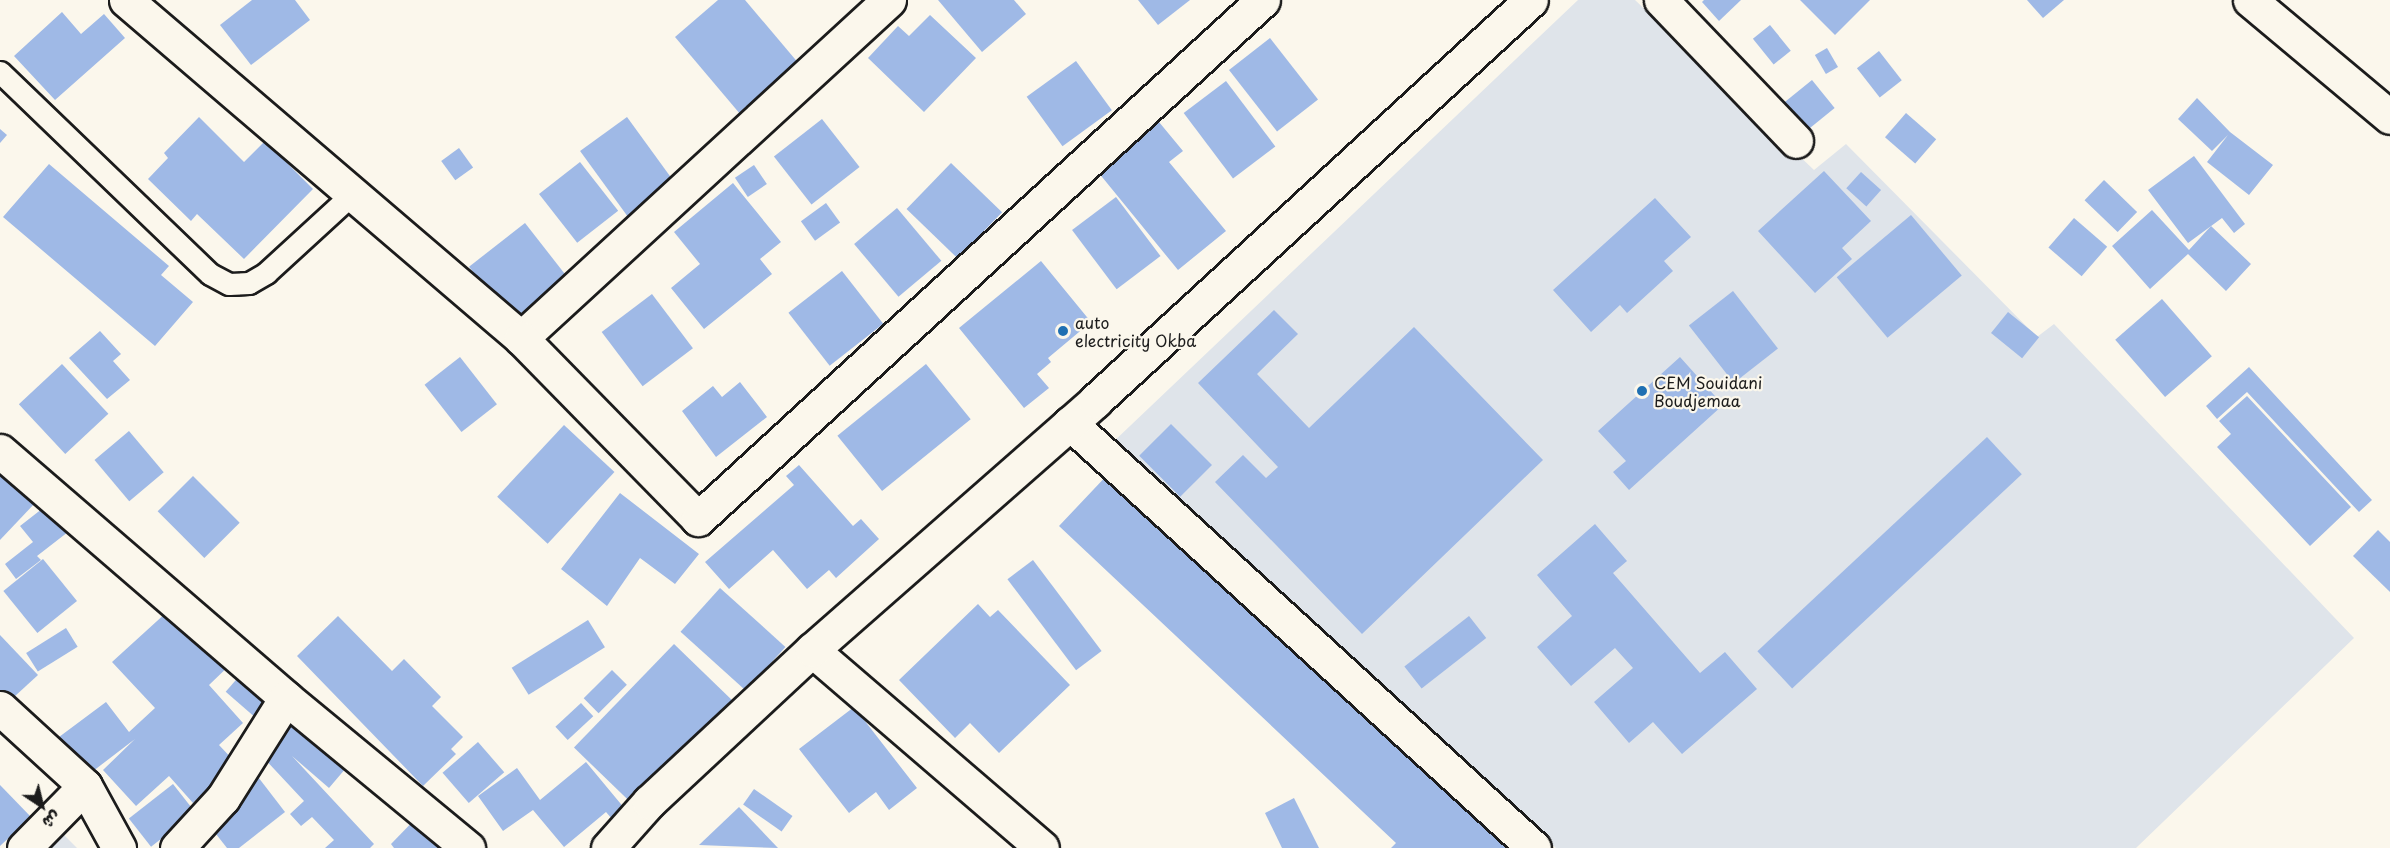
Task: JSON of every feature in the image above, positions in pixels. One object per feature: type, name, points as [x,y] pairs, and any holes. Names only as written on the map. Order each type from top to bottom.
[{"type":"street","points":[[126,0],[351,195],[521,338],[698,519],[1263,0]]},
{"type":"street","points":[[521,338],[889,0]]},
{"type":"street","points":[[1661,0],[1796,141]]},
{"type":"street","points":[[2250,0],[2390,117]]},
{"type":"street","points":[[608,848],[649,802],[813,650],[1070,423],[1517,4]]},
{"type":"street","points":[[1070,423],[1534,848]]},
{"type":"street","points":[[0,451],[286,698],[468,848]]},
{"type":"street","points":[[813,650],[1042,848]]},
{"type":"street","points":[[177,848],[223,798],[286,698]]},
{"type":"street","points":[[0,708],[85,786],[118,848]]},
{"type":"street","points":[[24,848],[85,786]]},
{"type":"lane","points":[[0,72],[210,274],[229,284],[249,283],[266,273],[351,195]]},
{"type":"shaded area","name":"CEM Souidani Boudjemaa","points":[[1578,0],[1635,0],[1814,170],[1846,144],[2037,337],[2054,324],[2354,638],[2136,848],[1556,848],[1110,445]]},
{"type":"shaded area","points":[[64,835],[77,848],[51,848]]},
{"type":"building","points":[[252,0],[295,0],[310,20],[251,65],[220,25]]},
{"type":"building","points":[[718,0],[745,0],[816,84],[757,134],[675,37]]},
{"type":"building","points":[[938,0],[1014,0],[1026,14],[982,52]]},
{"type":"building","points":[[1138,0],[1190,0],[1158,25]]},
{"type":"building","points":[[1704,0],[1741,0],[1719,21],[1702,2]]},
{"type":"building","points":[[1800,0],[1870,0],[1835,35]]},
{"type":"building","points":[[2027,0],[2064,0],[2043,18]]},
{"type":"building","points":[[62,12],[81,34],[104,14],[125,38],[55,100],[14,56]]},
{"type":"building","points":[[930,15],[976,58],[924,112],[868,58],[898,26],[909,36]]},
{"type":"building","points":[[1770,25],[1791,51],[1774,64],[1753,39]]},
{"type":"building","points":[[1270,38],[1318,99],[1277,131],[1229,70]]},
{"type":"building","points":[[1827,48],[1838,67],[1826,74],[1815,55]]},
{"type":"building","points":[[1879,51],[1902,80],[1880,97],[1857,68]]},
{"type":"building","points":[[1076,61],[1112,110],[1063,146],[1027,97]]},
{"type":"building","points":[[1812,80],[1835,108],[1796,139],[1773,111]]},
{"type":"building","points":[[1226,81],[1275,146],[1233,178],[1184,113]]},
{"type":"building","points":[[2197,98],[2230,132],[2273,165],[2249,195],[2207,162],[2228,135],[2212,151],[2178,119]]},
{"type":"building","points":[[1906,113],[1936,139],[1915,163],[1885,137]]},
{"type":"building","points":[[199,117],[244,162],[265,141],[313,189],[244,259],[197,214],[191,221],[148,179],[168,158],[164,153]]},
{"type":"building","points":[[627,117],[675,183],[628,217],[580,151]]},
{"type":"building","points":[[822,119],[860,167],[811,205],[774,157]]},
{"type":"building","points":[[1159,122],[1183,151],[1169,162],[1226,231],[1178,270],[1098,172]]},
{"type":"building","points":[[0,129],[7,135],[0,143]]},
{"type":"building","points":[[459,148],[473,167],[455,180],[441,161]]},
{"type":"building","points":[[2194,156],[2245,224],[2234,233],[2222,218],[2188,243],[2148,190]]},
{"type":"building","points":[[580,162],[618,211],[577,243],[539,194]]},
{"type":"building","points":[[951,163],[1002,212],[958,258],[907,209]]},
{"type":"building","points":[[49,164],[169,266],[161,275],[193,302],[155,346],[3,217]]},
{"type":"building","points":[[754,165],[767,184],[748,197],[735,178]]},
{"type":"building","points":[[1824,171],[1871,221],[1842,248],[1852,259],[1815,293],[1758,231]]},
{"type":"building","points":[[1861,172],[1881,190],[1866,206],[1846,188]]},
{"type":"building","points":[[2104,180],[2137,212],[2118,232],[2085,200]]},
{"type":"building","points":[[733,183],[781,242],[760,259],[772,274],[704,329],[671,288],[700,264],[674,232]]},
{"type":"building","points":[[1116,197],[1161,256],[1117,289],[1072,230]]},
{"type":"building","points":[[1655,198],[1691,237],[1664,261],[1673,271],[1627,313],[1620,305],[1591,332],[1553,290]]},
{"type":"building","points":[[826,203],[840,222],[815,241],[801,221]]},
{"type":"building","points":[[897,208],[941,261],[898,297],[854,244]]},
{"type":"building","points":[[2152,210],[2189,250],[2211,226],[2251,264],[2226,291],[2188,254],[2150,289],[2112,246]]},
{"type":"building","points":[[1911,215],[1962,276],[1887,338],[1837,277]]},
{"type":"building","points":[[2074,218],[2107,247],[2082,276],[2048,247]]},
{"type":"building","points":[[525,223],[570,281],[514,324],[469,267]]},
{"type":"building","points":[[1041,261],[1091,322],[1048,358],[1051,362],[1037,374],[1049,388],[1024,408],[959,328]]},
{"type":"building","points":[[842,271],[883,324],[830,366],[788,313]]},
{"type":"building","points":[[1733,291],[1778,349],[1734,383],[1689,325]]},
{"type":"building","points":[[652,294],[693,348],[643,386],[602,332]]},
{"type":"building","points":[[2162,299],[2212,356],[2165,397],[2115,340]]},
{"type":"building","points":[[1274,310],[1298,334],[1257,374],[1309,428],[1414,327],[1543,460],[1362,634],[1215,482],[1243,455],[1266,478],[1278,467],[1198,383]]},
{"type":"building","points":[[2008,312],[2039,337],[2022,358],[1991,333]]},
{"type":"building","points":[[100,331],[121,354],[113,361],[130,380],[107,399],[69,358]]},
{"type":"building","points":[[460,357],[497,404],[461,432],[425,385]]},
{"type":"building","points":[[1680,357],[1723,405],[1629,490],[1613,472],[1626,461],[1598,431]]},
{"type":"building","points":[[62,364],[108,414],[65,454],[19,404]]},
{"type":"building","points":[[926,364],[971,419],[882,491],[837,436]]},
{"type":"building","points":[[2249,367],[2372,500],[2359,512],[2247,392],[2217,419],[2206,406]]},
{"type":"building","points":[[740,382],[767,417],[716,457],[682,411],[713,386],[722,397]]},
{"type":"building","points":[[2247,396],[2351,507],[2310,546],[2217,447],[2231,434],[2219,421]]},
{"type":"building","points":[[1171,424],[1212,465],[1180,497],[1139,456]]},
{"type":"building","points":[[564,425],[614,472],[548,544],[497,497]]},
{"type":"building","points":[[129,431],[164,472],[129,501],[95,460]]},
{"type":"building","points":[[1987,437],[2022,474],[1792,688],[1757,651]]},
{"type":"building","points":[[799,465],[853,526],[861,519],[879,539],[836,578],[829,570],[807,589],[773,550],[729,589],[705,562],[794,485],[786,476]]},
{"type":"building","points":[[0,467],[36,502],[0,540]]},
{"type":"building","points":[[1111,471],[1513,848],[1391,848],[1396,843],[1059,526]]},
{"type":"building","points":[[193,476],[240,523],[204,558],[158,511]]},
{"type":"building","points":[[620,493],[699,554],[675,584],[640,558],[607,606],[561,569]]},
{"type":"building","points":[[56,498],[77,525],[37,556],[41,560],[16,579],[5,564],[33,542],[20,526]]},
{"type":"building","points":[[1595,524],[1627,561],[1613,573],[1700,673],[1725,652],[1757,689],[1682,754],[1653,722],[1629,743],[1594,702],[1633,668],[1615,648],[1571,686],[1537,647],[1572,616],[1537,575]]},
{"type":"building","points":[[2378,530],[2390,542],[2390,592],[2353,556]]},
{"type":"building","points":[[43,559],[77,601],[37,633],[3,591]]},
{"type":"building","points":[[1033,560],[1102,651],[1076,670],[1007,579]]},
{"type":"building","points":[[720,588],[785,647],[746,691],[681,632]]},
{"type":"building","points":[[179,601],[234,661],[209,685],[243,723],[219,745],[236,763],[193,803],[169,776],[136,806],[103,770],[135,739],[84,778],[55,740],[106,702],[129,732],[155,708],[112,662]]},
{"type":"building","points":[[978,604],[990,617],[998,610],[1070,685],[999,753],[970,723],[955,738],[899,680]]},
{"type":"building","points":[[338,616],[392,671],[404,659],[441,697],[432,706],[463,737],[451,749],[456,754],[423,786],[297,656]]},
{"type":"building","points":[[1469,616],[1486,638],[1422,689],[1404,666]]},
{"type":"building","points":[[588,620],[605,647],[529,695],[512,668]]},
{"type":"building","points":[[66,628],[78,647],[38,672],[26,653]]},
{"type":"building","points":[[0,635],[38,675],[2,708],[0,706]]},
{"type":"building","points":[[674,644],[737,705],[637,809],[574,748]]},
{"type":"building","points":[[248,666],[278,692],[256,718],[226,692]]},
{"type":"building","points":[[612,670],[627,685],[599,713],[584,698]]},
{"type":"building","points":[[308,701],[363,748],[329,788],[292,756],[374,844],[370,848],[325,848],[334,840],[312,817],[301,826],[290,814],[304,801],[261,755]]},
{"type":"building","points":[[581,703],[593,716],[568,740],[555,727]]},
{"type":"building","points":[[854,707],[917,788],[889,810],[876,792],[849,813],[799,749]]},
{"type":"building","points":[[478,742],[504,772],[469,803],[443,773]]},
{"type":"building","points":[[586,762],[625,809],[612,819],[606,812],[564,847],[533,810],[503,831],[478,796],[517,768],[540,800]]},
{"type":"building","points":[[255,773],[285,812],[239,848],[227,848],[201,815]]},
{"type":"building","points":[[173,784],[195,812],[151,847],[129,818]]},
{"type":"building","points":[[0,785],[31,817],[0,846]]},
{"type":"building","points":[[754,789],[793,816],[782,832],[743,805]]},
{"type":"building","points":[[1294,798],[1319,848],[1282,848],[1265,813]]},
{"type":"building","points":[[739,807],[778,848],[699,845]]},
{"type":"building","points":[[426,808],[463,848],[394,848],[391,844]]},
{"type":"place","name":"auto electricity Okba","points":[[1063,331]]},
{"type":"place","name":"CEM Souidani Boudjemaa","points":[[1642,391]]}]
